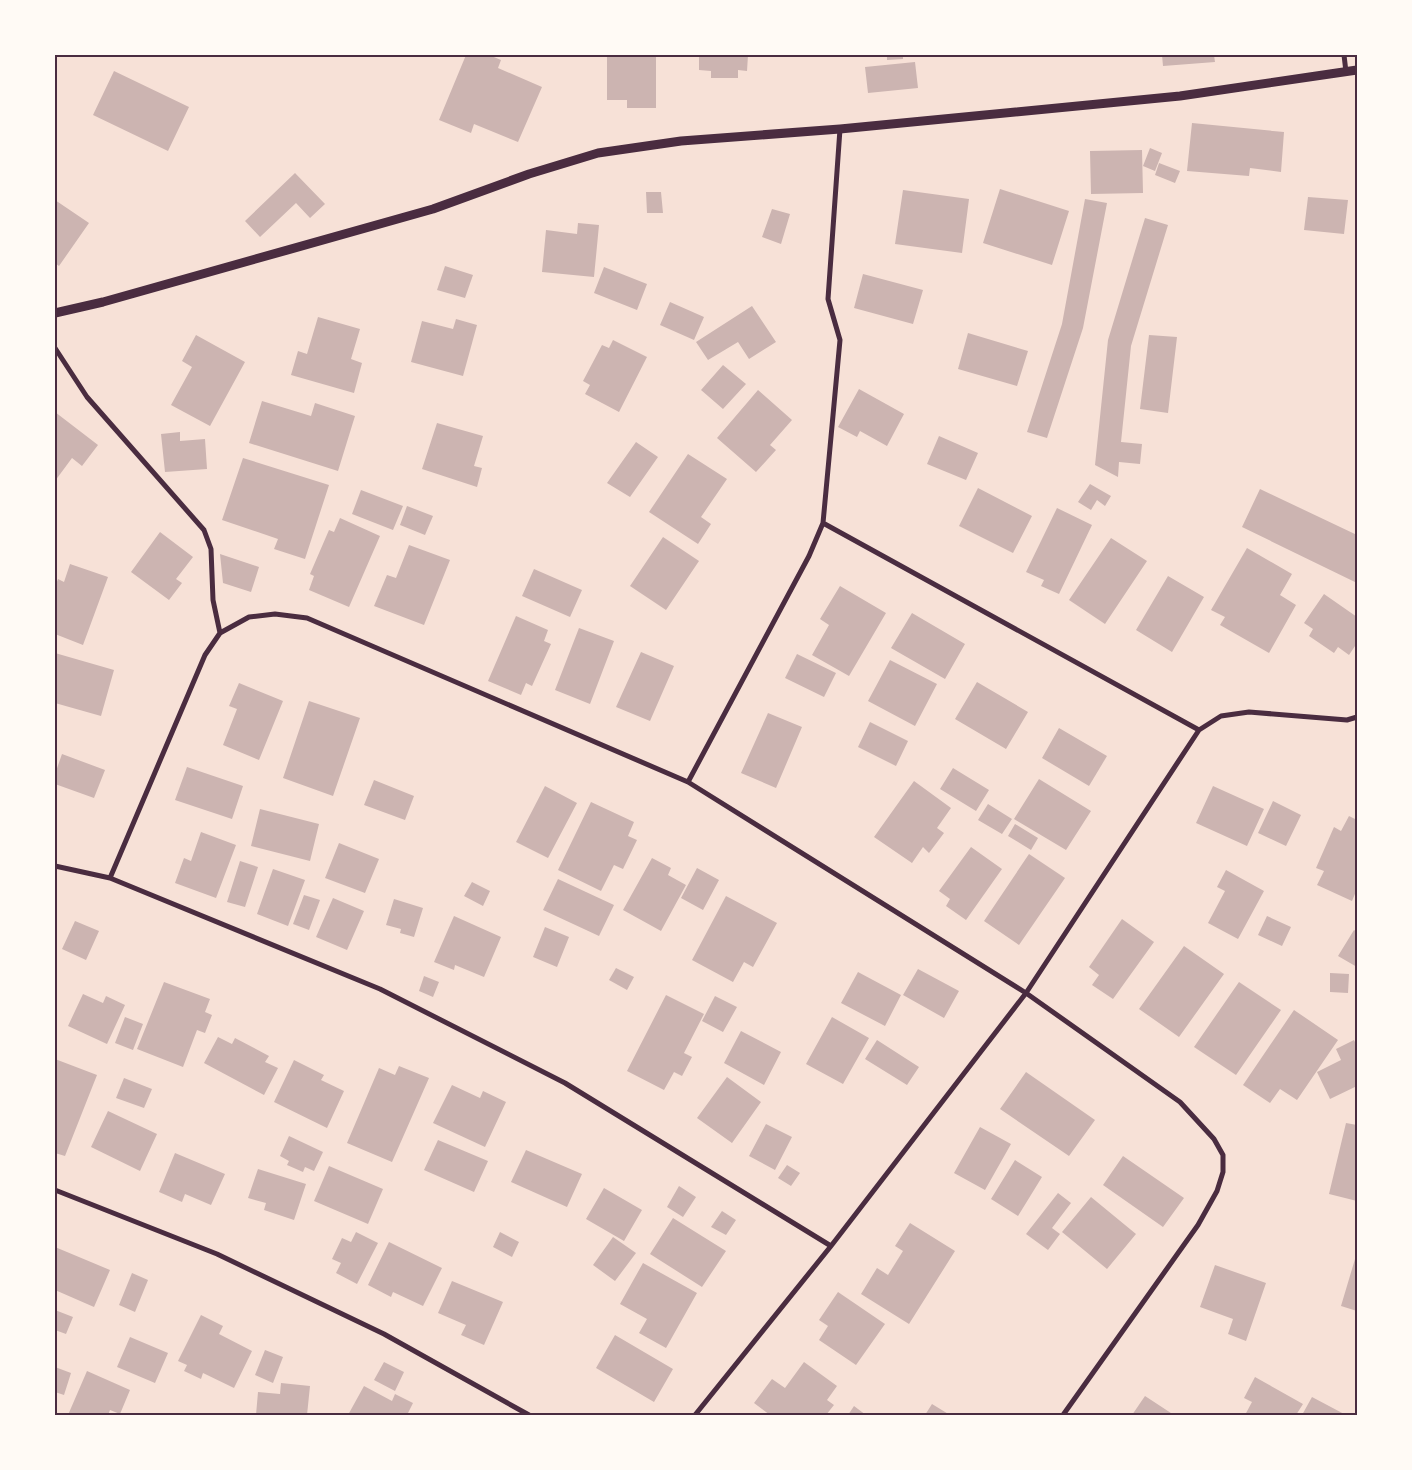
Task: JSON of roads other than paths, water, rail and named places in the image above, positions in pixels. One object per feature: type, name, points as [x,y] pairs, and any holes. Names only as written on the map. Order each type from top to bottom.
[{"type":"street","points":[[1344,55],[1346,72]]},
{"type":"street","points":[[55,312],[103,302],[433,209],[529,174],[598,153],[681,141],[840,129],[1180,96],[1357,70]]},
{"type":"street","points":[[688,782],[809,556],[823,523],[840,340],[828,299],[840,129]]},
{"type":"street","points":[[55,348],[87,397],[204,530],[211,549],[213,600],[220,633]]},
{"type":"street","points":[[823,523],[1199,730]]},
{"type":"street","points":[[110,878],[205,655],[220,633],[249,617],[275,614],[307,618],[688,782],[1026,993],[1180,1102],[1214,1139],[1223,1155],[1223,1172],[1217,1191],[1198,1225],[1063,1415]]},
{"type":"street","points":[[696,1415],[831,1246],[1026,993],[1199,730],[1221,716],[1249,712],[1347,720],[1357,717]]},
{"type":"street","points":[[55,866],[110,878],[380,989],[565,1083],[831,1246]]},
{"type":"street","points":[[55,1190],[217,1254],[384,1334],[530,1415]]}]
